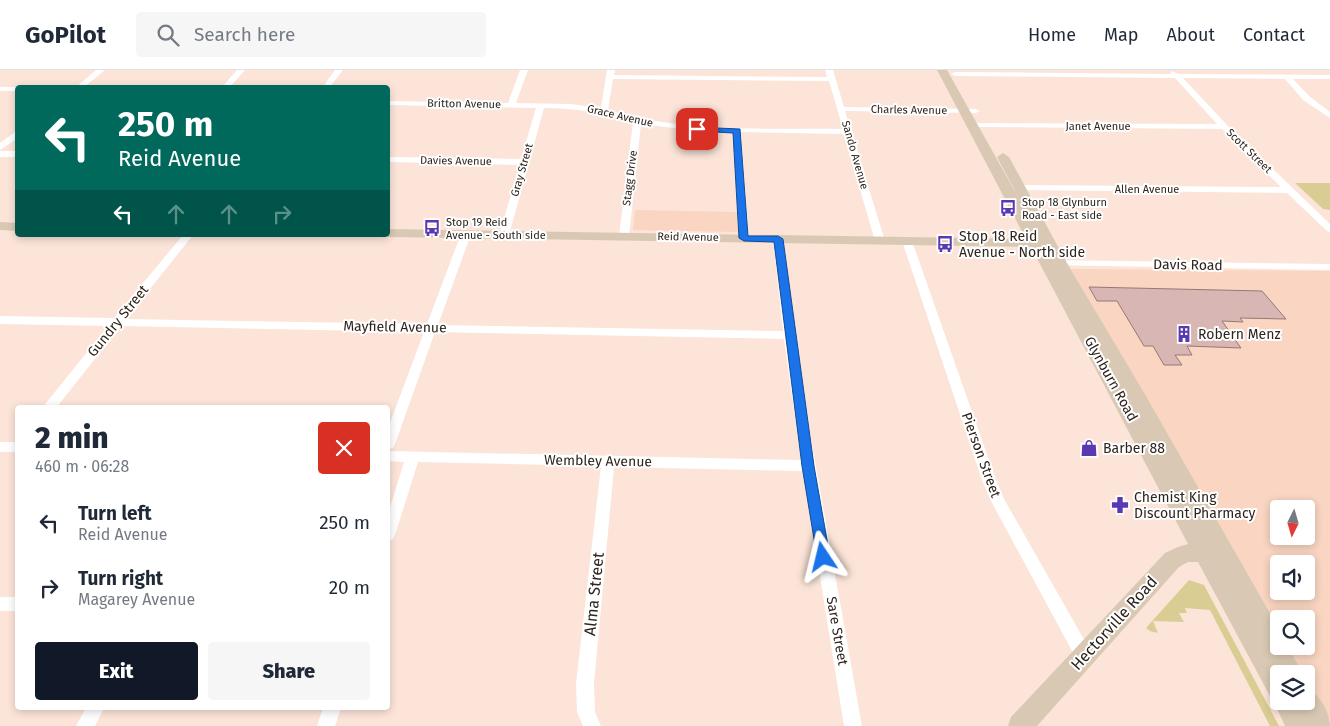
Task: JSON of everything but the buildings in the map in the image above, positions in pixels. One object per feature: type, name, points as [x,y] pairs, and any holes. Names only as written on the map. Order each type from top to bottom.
[{"type":"main road","name":"Glynburn Road","points":[[950,71],[1042,243],[1214,553],[1285,665]]},
{"type":"main road","points":[[0,226],[15,226]]},
{"type":"main road","name":"Reid Avenue","points":[[390,233],[1042,243]]},
{"type":"main road","name":"Hectorville Road","points":[[1020,726],[1172,560],[1185,553],[1214,553]]},
{"type":"main road","name":"Glynburn Road","points":[[1214,553],[1270,671]]},
{"type":"main road","points":[[1290,710],[1298,726]]},
{"type":"main road","points":[[1312,710],[1321,726]]},
{"type":"street","points":[[82,85],[101,70]]},
{"type":"street","points":[[227,85],[241,70]]},
{"type":"street","points":[[328,85],[339,70]]},
{"type":"street","points":[[511,105],[524,70]]},
{"type":"street","name":"Sando Avenue","points":[[829,70],[880,240]]},
{"type":"street","name":"Scott Street","points":[[1171,70],[1224,126],[1330,229]]},
{"type":"street","points":[[950,71],[1178,77],[1330,78]]},
{"type":"street","points":[[604,111],[610,74],[832,79]]},
{"type":"street","points":[[1287,77],[1306,98],[1330,116]]},
{"type":"street","points":[[0,89],[15,89]]},
{"type":"street","name":"Britton Avenue","points":[[390,103],[541,105]]},
{"type":"street","name":"Grace Avenue","points":[[541,105],[571,106],[604,111],[637,121],[682,128],[737,131],[848,132]]},
{"type":"street","name":"Gray Street","points":[[504,235],[541,105]]},
{"type":"street","name":"Charles Avenue","points":[[841,109],[974,118]]},
{"type":"street","name":"Janet Avenue","points":[[974,118],[1224,126]]},
{"type":"street","name":"Stagg Drive","points":[[624,236],[637,121]]},
{"type":"street","points":[[737,131],[744,238]]},
{"type":"street","points":[[0,147],[15,136]]},
{"type":"street","points":[[0,154],[15,154]]},
{"type":"street","name":"Davies Avenue","points":[[390,160],[524,162]]},
{"type":"street","name":"Allen Avenue","points":[[1013,188],[1289,190]]},
{"type":"street","points":[[390,438],[466,234]]},
{"type":"street","name":"Gundry Street","points":[[50,405],[186,237]]},
{"type":"street","name":"Sare Street","points":[[778,239],[808,466],[853,726]]},
{"type":"street","name":"Pierson Street","points":[[907,241],[989,480],[998,501],[1084,656]]},
{"type":"street","name":"Davis Road","points":[[1053,263],[1330,267]]},
{"type":"street","name":"Mayfield Avenue","points":[[0,320],[790,335]]},
{"type":"street","points":[[0,447],[15,446]]},
{"type":"street","name":"Wembley Avenue","points":[[390,456],[808,466]]},
{"type":"street","points":[[390,529],[413,456]]},
{"type":"street","name":"Alma Street","points":[[592,726],[586,712],[585,684],[608,461]]},
{"type":"street","points":[[0,604],[15,604]]},
{"type":"street","points":[[85,726],[94,710]]},
{"type":"street","points":[[326,726],[331,710]]},
{"type":"shaded area","points":[[1295,183],[1330,183],[1330,210],[1323,209]]},
{"type":"shaded area","points":[[635,210],[737,212],[738,232],[633,230]]},
{"type":"shaded area","points":[[1071,269],[1330,271],[1330,720],[1315,694],[1315,665],[1299,665],[1293,655],[1315,655],[1315,610],[1270,610],[1270,614]]},
{"type":"shaded area","points":[[1189,580],[1204,585],[1279,726],[1270,726],[1210,610],[1185,608],[1187,613],[1179,613],[1184,622],[1153,621],[1158,633],[1146,628]]},
{"type":"place","name":"Stop 18 Glynburn Road - East side","points":[[1008,208]]},
{"type":"place","name":"Stop 19 Reid Avenue - South side","points":[[432,228]]},
{"type":"place","name":"Stop 18 Reid Avenue - North side","points":[[945,244]]},
{"type":"place","name":"Robern Menz","points":[[1184,334]]},
{"type":"place","name":"Barber 88","points":[[1089,448]]},
{"type":"place","name":"Chemist King Discount Pharmacy","points":[[1120,505]]},
{"type":"route","points":[[697,129],[737,131],[744,238],[778,239],[808,466],[823,557]]}]
